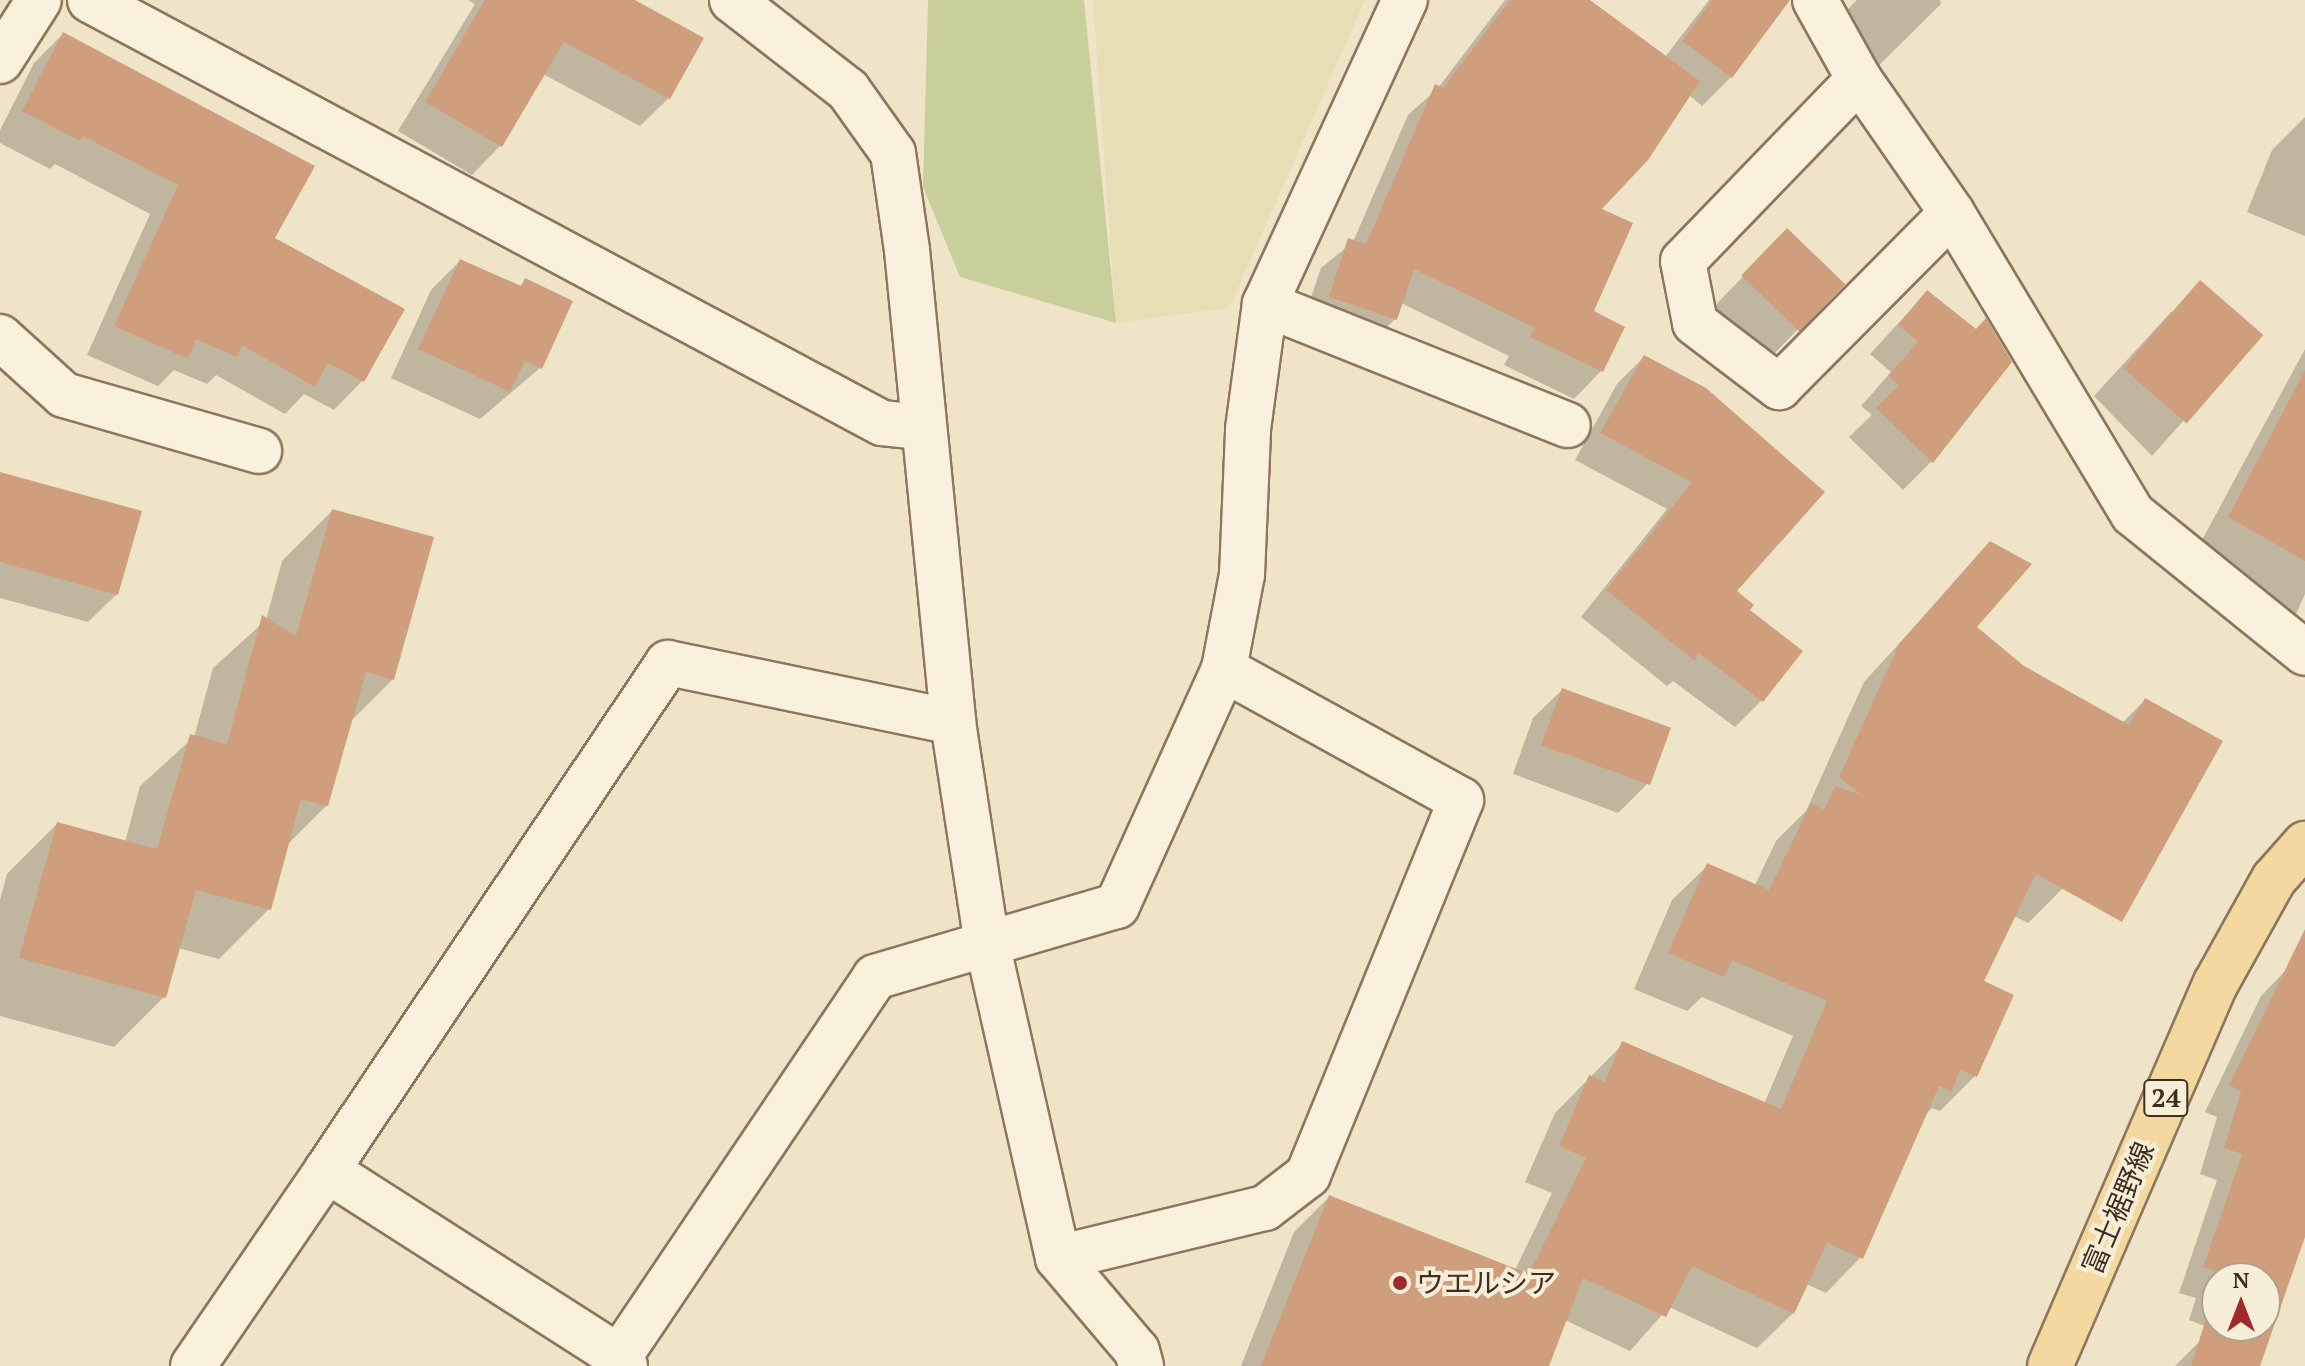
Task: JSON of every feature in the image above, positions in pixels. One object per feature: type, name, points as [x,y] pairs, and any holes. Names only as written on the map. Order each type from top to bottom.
[{"type":"main road","name":"富士裾野線","points":[[2050,1366],[2216,983],[2274,879],[2305,844]]},
{"type":"street","points":[[0,61],[39,0]]},
{"type":"street","points":[[90,0],[882,423],[921,427]]},
{"type":"street","points":[[732,0],[848,90],[893,153],[907,250],[921,427],[953,722],[987,943],[1058,1258],[1137,1351],[1141,1366]]},
{"type":"street","points":[[327,1170],[622,1361],[875,977],[1117,906],[1224,669],[1242,575],[1248,429],[1265,304],[1405,0]]},
{"type":"street","points":[[1815,0],[1859,79],[1952,213],[2133,514],[2305,653]]},
{"type":"street","points":[[1859,79],[1683,261],[1695,323],[1779,387],[1952,213]]},
{"type":"street","points":[[1265,304],[1568,425]]},
{"type":"street","points":[[0,337],[64,395],[259,451]]},
{"type":"street","points":[[193,1366],[668,663],[953,722]]},
{"type":"street","points":[[1058,1258],[1265,1208],[1308,1175],[1461,800],[1224,669]]},
{"type":"shaded area","points":[[1093,0],[1365,0],[1229,308],[1116,323]]},
{"type":"green space","points":[[928,0],[1084,0],[1116,323],[960,277],[923,187]]},
{"type":"building","points":[[485,0],[635,0],[704,38],[670,99],[564,42],[502,147],[425,102]]},
{"type":"building","points":[[1510,0],[1590,0],[1700,81],[1648,160],[1602,209],[1633,223],[1594,311],[1625,327],[1603,372],[1530,337],[1535,328],[1414,269],[1397,320],[1329,297],[1348,238],[1366,244],[1435,84],[1443,88]]},
{"type":"building","points":[[1712,0],[1790,0],[1732,78],[1682,41]]},
{"type":"building","points":[[63,32],[315,166],[275,238],[405,309],[364,382],[328,363],[315,387],[242,345],[237,357],[196,339],[188,359],[114,326],[178,185],[83,136],[80,141],[22,111]]},
{"type":"building","points":[[1787,228],[1845,284],[1799,332],[1741,275]]},
{"type":"building","points":[[460,259],[521,286],[525,278],[573,301],[542,369],[525,361],[510,392],[418,349]]},
{"type":"building","points":[[2200,280],[2263,335],[2187,423],[2123,368]]},
{"type":"building","points":[[1927,290],[1976,329],[1986,318],[2012,362],[1933,463],[1876,408],[1899,385],[1888,376],[1918,342],[1898,325]]},
{"type":"building","points":[[1644,355],[1706,388],[1825,492],[1737,591],[1754,605],[1750,610],[1803,651],[1763,702],[1698,653],[1695,661],[1606,590],[1692,482],[1600,433]]},
{"type":"building","points":[[2305,370],[2305,561],[2228,517]]},
{"type":"building","points":[[0,472],[142,511],[118,595],[0,562]]},
{"type":"building","points":[[332,509],[434,537],[394,680],[366,672],[328,806],[301,799],[271,910],[196,890],[166,998],[19,958],[57,822],[157,849],[190,734],[227,744],[262,615],[296,636]]},
{"type":"building","points":[[1990,541],[2032,564],[1977,627],[2024,666],[2129,725],[2145,698],[2223,741],[2122,922],[2036,874],[1984,981],[2014,995],[1977,1077],[1960,1070],[1951,1092],[1939,1086],[1863,1259],[1827,1243],[1794,1314],[1692,1266],[1666,1317],[1583,1278],[1549,1366],[1261,1366],[1329,1195],[1529,1274],[1586,1158],[1559,1146],[1589,1075],[1605,1082],[1622,1041],[1781,1109],[1827,1001],[1732,960],[1724,977],[1668,953],[1707,863],[1769,890],[1811,803],[1824,810],[1835,786],[1862,795],[1839,777],[1899,644]]},
{"type":"building","points":[[1562,688],[1671,728],[1650,785],[1541,745]]},
{"type":"building","points":[[2305,929],[2305,1237],[2281,1306],[2281,1262],[2205,1262],[2242,1154],[2224,1148],[2241,1091],[2229,1085]]},
{"type":"building","points":[[2201,1334],[2201,1342],[2268,1342],[2260,1366],[2191,1366]]},
{"type":"place","name":"ウエルシア","points":[[1400,1283]]}]
